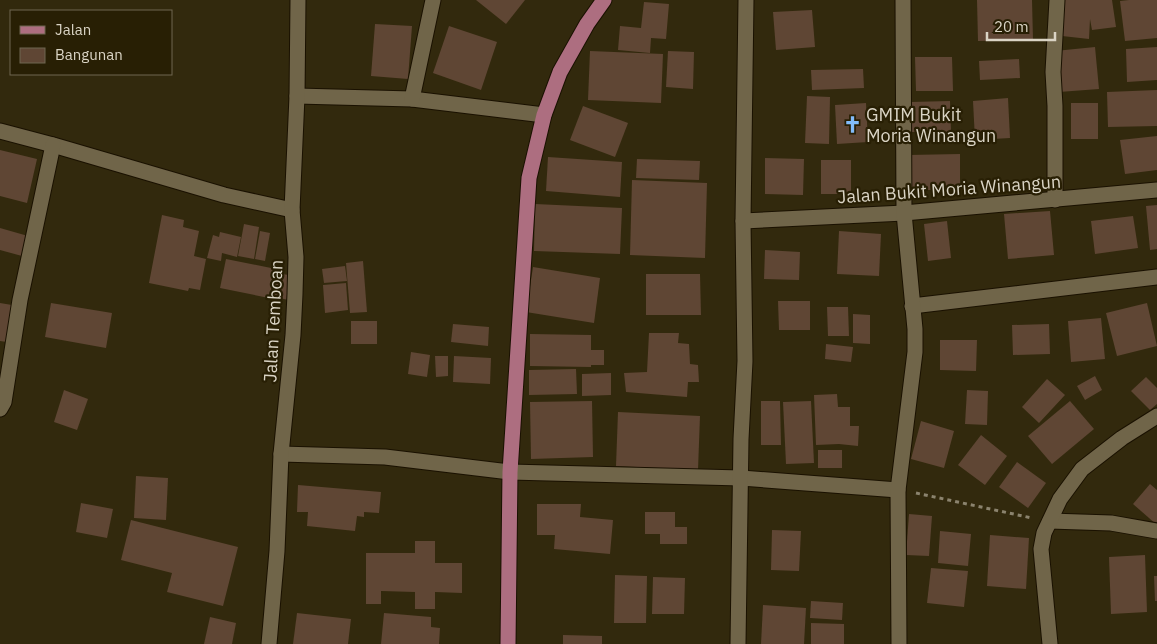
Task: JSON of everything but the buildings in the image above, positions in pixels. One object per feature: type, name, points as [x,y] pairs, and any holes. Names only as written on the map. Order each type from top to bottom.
[{"type":"main road","points":[[508,644],[510,472],[529,178],[544,115],[560,72],[587,24],[604,0]]},
{"type":"street","name":"Jalan Temboan","points":[[269,644],[277,551],[281,454],[293,335],[295,294],[296,257],[292,210],[297,96],[298,0]]},
{"type":"street","points":[[412,99],[433,0]]},
{"type":"street","points":[[738,644],[741,439],[745,361],[743,221],[746,0]]},
{"type":"street","points":[[899,644],[898,490],[914,352],[904,213],[903,0]]},
{"type":"street","points":[[1055,200],[1056,106],[1053,72],[1057,0]]},
{"type":"street","points":[[297,96],[412,99],[544,115]]},
{"type":"street","points":[[0,131],[224,195],[292,210]]},
{"type":"street","points":[[0,409],[4,402],[20,300],[53,145]]},
{"type":"street","name":"Jalan Bukit Moria Winangun","points":[[743,221],[904,213],[1157,190]]},
{"type":"street","points":[[912,306],[1157,277]]},
{"type":"street","points":[[1050,644],[1041,548],[1044,533],[1060,499],[1082,469],[1122,438],[1157,416]]},
{"type":"street","points":[[281,454],[385,457],[510,472],[741,478],[898,490]]},
{"type":"street","points":[[1050,522],[1111,523],[1157,530]]},
{"type":"path","points":[[898,490],[1050,522]]},
{"type":"place","name":"GMIM Bukit Moria Winangun","points":[[852,124]]}]
